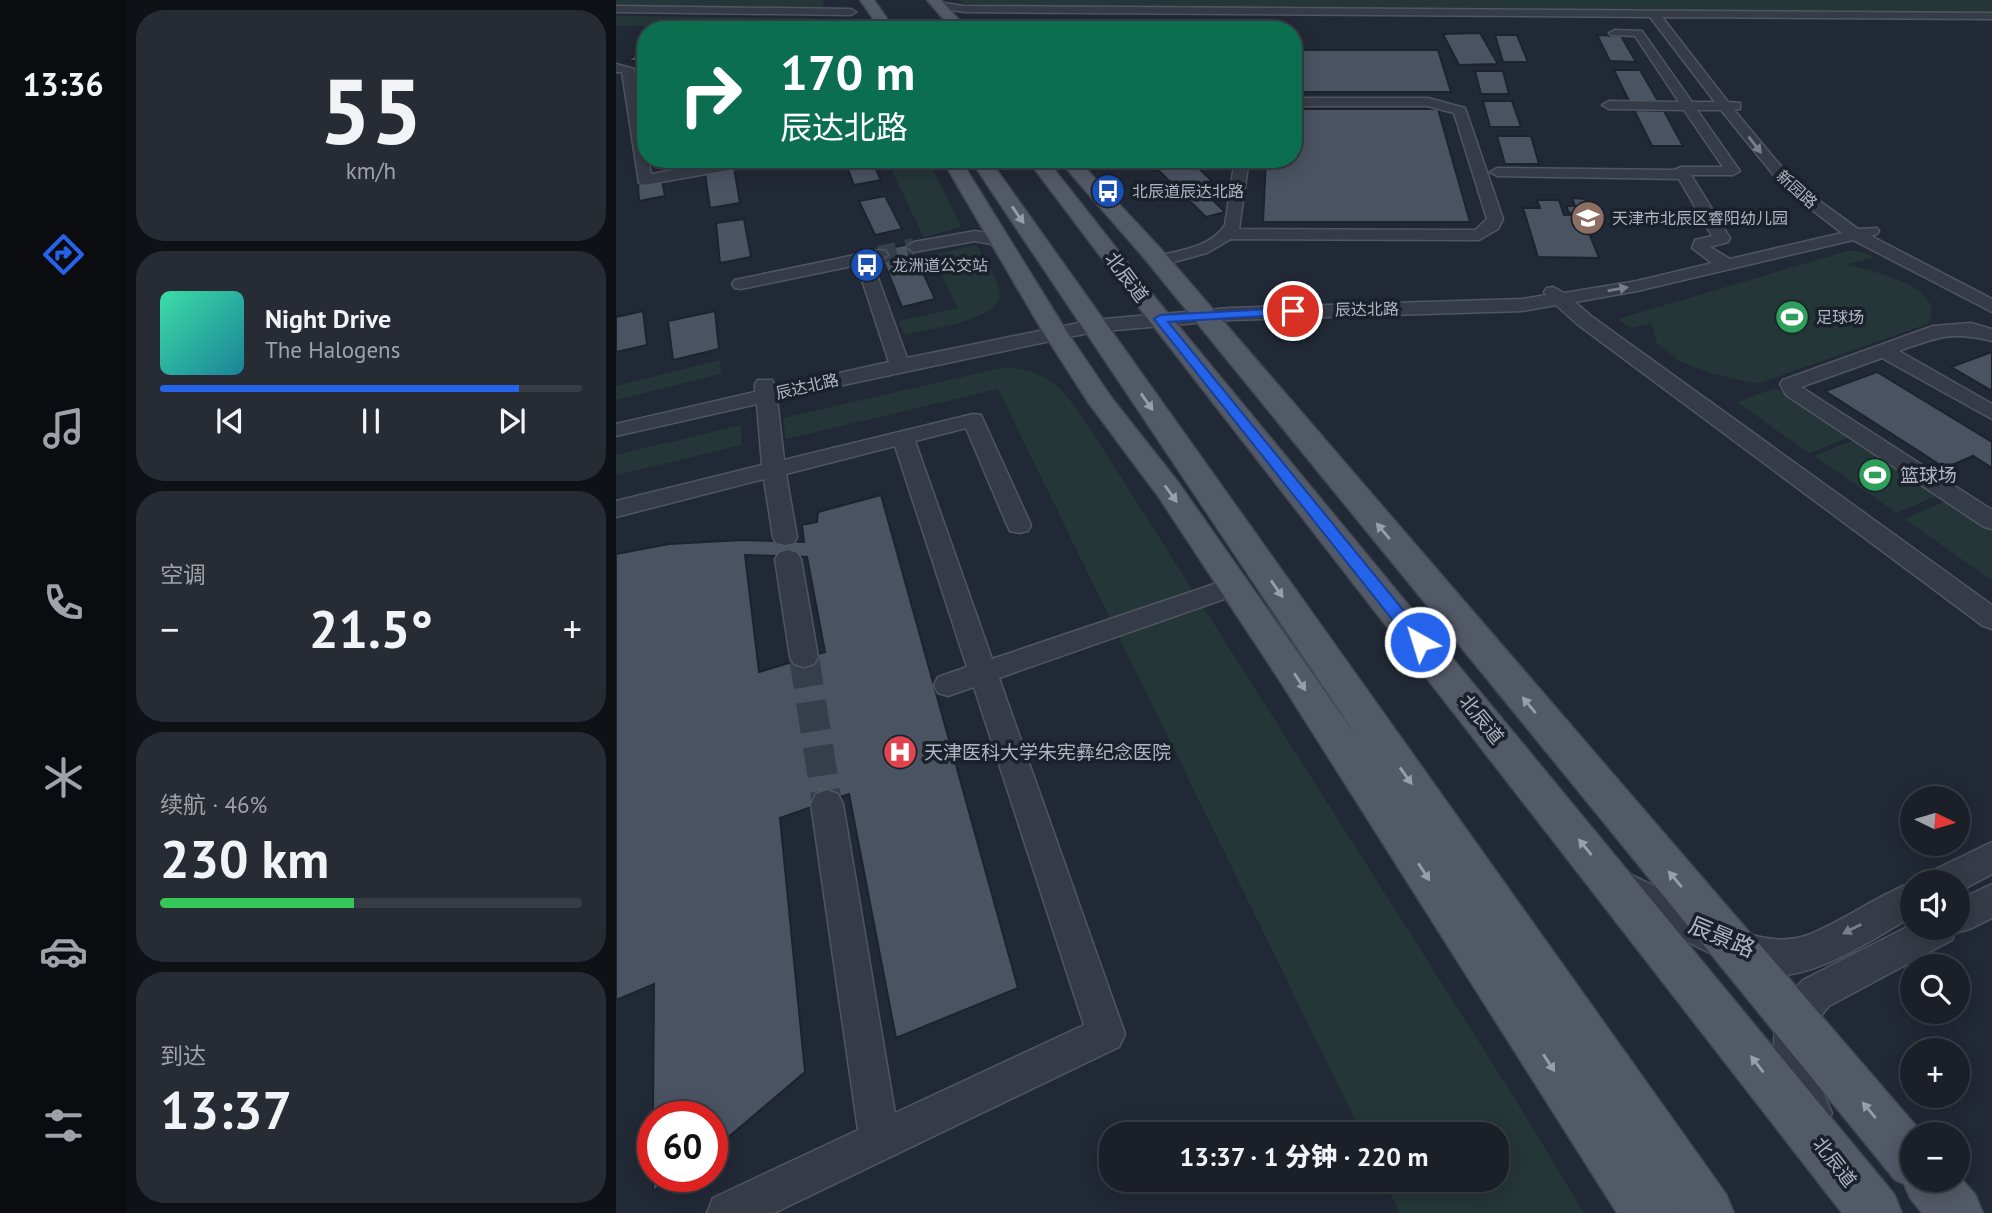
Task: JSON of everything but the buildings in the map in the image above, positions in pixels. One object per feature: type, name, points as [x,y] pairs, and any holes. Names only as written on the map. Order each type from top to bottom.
[{"type":"main road","points":[[867,0],[882,21]]},
{"type":"main road","points":[[929,2],[952,21]]},
{"type":"main road","points":[[956,168],[997,240],[1070,322],[1216,500],[1707,1213]]},
{"type":"main road","points":[[984,168],[1070,322],[1101,402],[1168,489],[1293,671],[1648,1213]]},
{"type":"main road","name":"北辰道","points":[[1044,168],[1176,310],[1611,880],[1875,1213]]},
{"type":"main road","points":[[1075,168],[1159,261],[1176,310],[1725,940],[1900,1147]]},
{"type":"main road","points":[[1938,1192],[1956,1213]]},
{"type":"street","points":[[929,2],[974,10],[1992,17]]},
{"type":"street","points":[[616,9],[851,12]]},
{"type":"street","points":[[958,21],[960,15],[981,13],[1661,15]]},
{"type":"street","name":"新园路","points":[[1661,15],[1733,106],[1779,174],[1856,228],[1992,306]]},
{"type":"street","points":[[1615,33],[1639,33],[1688,106],[1746,174]]},
{"type":"street","points":[[616,68],[628,69],[637,133]]},
{"type":"street","points":[[616,100],[631,92]]},
{"type":"street","points":[[1229,234],[1479,235],[1492,226],[1495,219],[1460,111],[1428,102],[1302,102]]},
{"type":"street","points":[[1609,105],[1733,106]]},
{"type":"street","name":"新园路","points":[[1733,106],[1797,175],[1856,228],[1992,294]]},
{"type":"street","points":[[642,168],[644,180],[715,168]]},
{"type":"street","points":[[1159,261],[1218,244],[1229,234],[1233,225],[1240,168]]},
{"type":"street","points":[[1720,261],[1698,245],[1722,238],[1681,171],[1779,174]]},
{"type":"street","points":[[1497,172],[1684,176]]},
{"type":"street","name":"辰达北路","points":[[616,417],[766,389],[1070,322],[1176,310],[1482,307],[1555,294],[1637,286],[1720,261],[1856,228]]},
{"type":"street","points":[[914,247],[975,236],[997,240]]},
{"type":"street","points":[[741,284],[879,255],[868,260],[864,267],[898,359]]},
{"type":"street","points":[[1555,294],[1584,320],[1992,619]]},
{"type":"street","points":[[1992,335],[1971,328],[1950,328],[1794,382],[1791,388],[1992,521]]},
{"type":"street","points":[[1883,350],[1992,413]]},
{"type":"street","points":[[766,389],[774,469],[804,657]]},
{"type":"street","name":"辰达北路","points":[[616,430],[766,389]]},
{"type":"street","points":[[616,509],[973,420],[1019,526]]},
{"type":"street","points":[[728,1213],[1107,1034],[903,436]]},
{"type":"street","points":[[948,685],[1235,586]]},
{"type":"street","points":[[827,804],[880,1141]]},
{"type":"street","points":[[1967,870],[1992,857]]},
{"type":"street","name":"辰景路","points":[[1611,880],[1686,922],[1725,940],[1752,952],[1781,958],[1805,953],[1900,905]]},
{"type":"street","points":[[1970,912],[1992,900]]},
{"type":"street","points":[[1832,1159],[1804,1095],[1792,1056],[1793,1020],[1801,1005],[1816,993],[1917,940]]},
{"type":"shaded area","points":[[616,0],[823,0],[824,7],[616,6]]},
{"type":"shaded area","points":[[958,0],[1992,0],[1992,12],[971,6]]},
{"type":"shaded area","points":[[616,16],[811,18],[807,21],[637,21],[637,26],[616,26]]},
{"type":"shaded area","points":[[890,168],[932,168],[961,227],[924,237]]},
{"type":"shaded area","points":[[977,245],[999,289],[998,300],[991,309],[962,322],[904,335],[899,321],[958,308],[932,255]]},
{"type":"shaded area","points":[[1847,251],[1859,251],[1875,257],[1845,265],[1904,282],[1928,300],[1932,312],[1927,324],[1757,384],[1710,373],[1679,361],[1657,343],[1651,323],[1631,328],[1618,319]]},
{"type":"shaded area","points":[[720,360],[721,374],[616,400],[616,386]]},
{"type":"shaded area","points":[[1001,368],[1020,369],[1036,374],[1060,389],[1098,441],[1512,1094],[1584,1213],[1400,1213],[1390,1192],[1509,1192],[1509,1122],[1356,1122],[998,389],[786,439],[783,418]]},
{"type":"shaded area","name":"篮球场","points":[[1776,388],[1850,437],[1809,453],[1737,402]]},
{"type":"shaded area","points":[[741,425],[742,445],[616,475],[616,455]]},
{"type":"shaded area","name":"篮球场","points":[[1855,440],[1938,495],[1897,513],[1814,456]]},
{"type":"shaded area","name":"篮球场","points":[[1946,501],[1992,531],[1992,580],[1904,519]]},
{"type":"tunnel","points":[[879,255],[914,247]]},
{"type":"tunnel","points":[[804,657],[827,804]]},
{"type":"place","name":"北辰道辰达北路","points":[[1108,191]]},
{"type":"place","name":"天津市北辰区睿阳幼儿园","points":[[1588,218]]},
{"type":"place","name":"龙洲道公交站","points":[[867,265]]},
{"type":"place","name":"足球场","points":[[1792,317]]},
{"type":"place","name":"篮球场","points":[[1875,475]]},
{"type":"place","name":"天津医科大学朱宪彝纪念医院","points":[[900,752]]},
{"type":"route","points":[[1293,311],[1160,319],[1420,642]]}]
